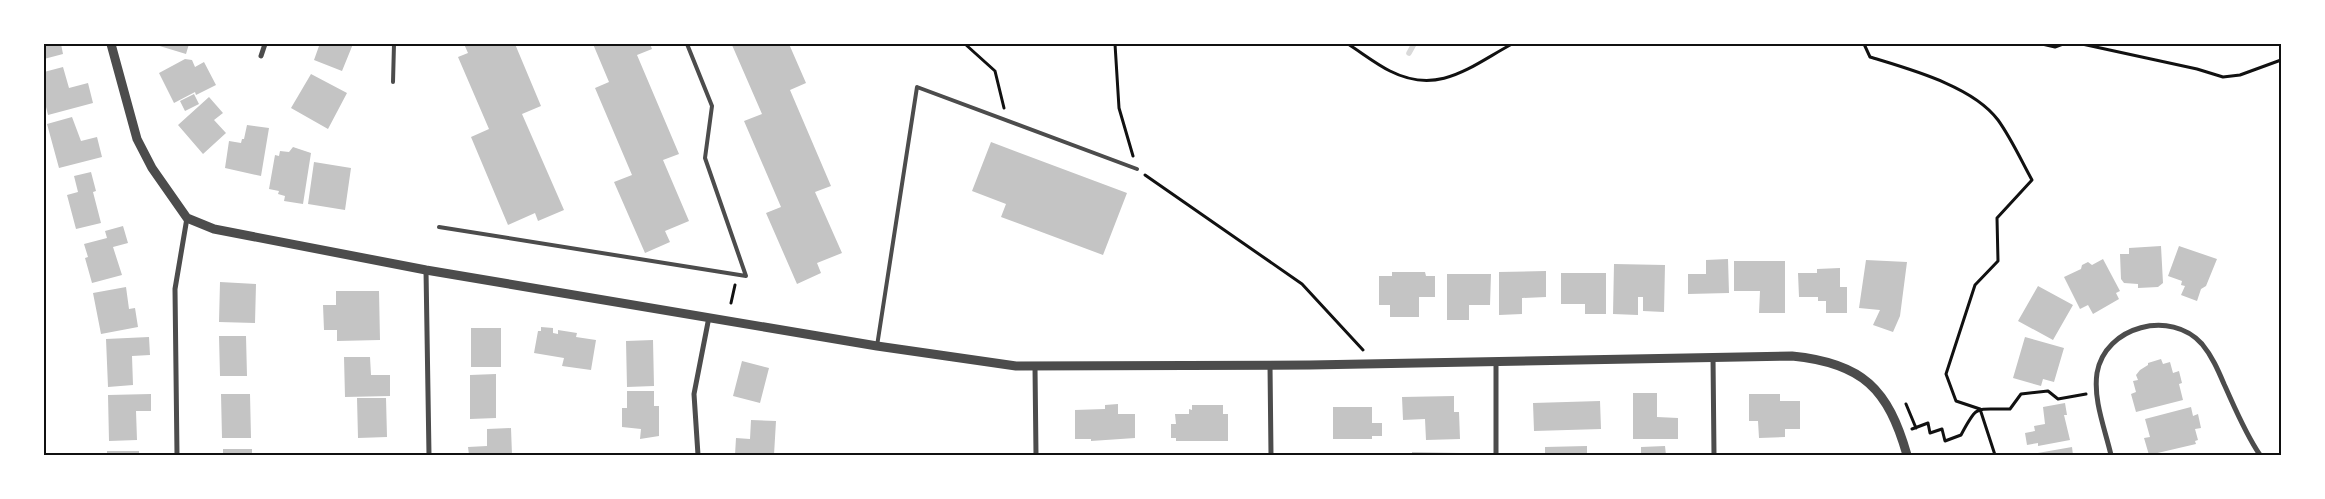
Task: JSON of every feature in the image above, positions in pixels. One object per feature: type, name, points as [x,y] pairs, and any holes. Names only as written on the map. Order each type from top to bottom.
[{"type":"street","points":[[111,44],[137,139],[152,168],[186,218],[214,229],[426,270],[709,316],[877,346],[1035,367],[1371,364],[1792,356],[1810,358],[1841,365],[1867,382],[1882,397],[1898,424],[1907,455]]},
{"type":"street","points":[[261,56],[265,44]]},
{"type":"street","points":[[177,455],[175,289],[186,218]]},
{"type":"street","points":[[426,270],[429,455]]},
{"type":"street","points":[[698,455],[694,394],[709,316]]},
{"type":"street","points":[[2111,455],[2096,393],[2099,364],[2109,348],[2126,334],[2154,325],[2178,328],[2202,344],[2213,359],[2245,430],[2260,455]]},
{"type":"street","points":[[1713,357],[1714,455]]},
{"type":"street","points":[[1496,361],[1496,455]]},
{"type":"street","points":[[1270,365],[1271,455]]},
{"type":"street","points":[[1035,367],[1036,455]]},
{"type":"lane","points":[[393,82],[394,44]]},
{"type":"lane","points":[[439,227],[746,276],[705,158],[712,106],[687,44]]},
{"type":"lane","points":[[877,346],[917,87],[1137,170]]},
{"type":"path","points":[[965,44],[995,71],[1007,120]]},
{"type":"path","points":[[1114,44],[1119,108],[1137,170],[1302,284],[1364,352],[1371,364]]},
{"type":"path","points":[[1348,44],[1391,72],[1423,82],[1436,82],[1467,70],[1512,44]]},
{"type":"path","points":[[1864,44],[1870,57],[1904,67],[1963,90],[1997,119],[2032,180],[1997,218],[1998,261],[1975,285],[1946,374],[1956,401],[1980,409],[2010,408],[2021,394],[2048,391],[2058,399],[2072,396]]},
{"type":"path","points":[[2042,44],[2055,47],[2063,44]]},
{"type":"path","points":[[2082,44],[2197,69],[2223,77],[2240,75],[2281,60]]},
{"type":"path","points":[[731,303],[737,274]]},
{"type":"path","points":[[1906,404],[1916,428]]},
{"type":"path","points":[[1901,434],[1928,423],[1930,433],[1942,429],[1945,441],[1961,435],[1973,412],[1980,409]]},
{"type":"path","points":[[1980,409],[1995,455]]},
{"type":"building","points":[[44,44],[61,44],[63,54],[44,59]]},
{"type":"building","points":[[153,44],[189,44],[186,54]]},
{"type":"building","points":[[313,44],[353,44],[342,71],[314,60],[319,46]]},
{"type":"building","points":[[464,44],[515,44],[541,106],[522,114],[564,210],[538,221],[535,213],[508,225],[471,137],[489,129],[458,57],[468,53]]},
{"type":"building","points":[[593,44],[650,44],[652,49],[637,55],[679,154],[663,160],[689,221],[665,231],[670,242],[645,253],[614,182],[632,175],[595,88],[609,82]]},
{"type":"building","points":[[789,44],[806,83],[790,90],[831,186],[815,192],[842,253],[817,263],[821,273],[797,284],[766,213],[781,207],[744,121],[762,114],[732,45]]},
{"type":"building","points":[[185,59],[192,60],[195,67],[204,62],[216,85],[196,95],[195,92],[174,103],[159,73]]},
{"type":"building","points":[[63,67],[69,88],[88,83],[93,103],[48,115],[44,99],[44,72]]},
{"type":"building","points":[[311,74],[347,93],[328,129],[291,108]]},
{"type":"building","points":[[194,94],[199,104],[185,111],[180,101]]},
{"type":"building","points":[[209,97],[223,113],[214,120],[226,133],[203,154],[178,125]]},
{"type":"building","points":[[72,117],[81,141],[97,137],[102,157],[59,168],[47,124]]},
{"type":"building","points":[[247,125],[269,128],[261,176],[225,168],[229,141],[241,143],[242,139],[244,139]]},
{"type":"building","points":[[991,142],[1127,193],[1103,255],[1001,217],[1006,204],[972,191]]},
{"type":"building","points":[[293,147],[311,153],[303,204],[284,201],[285,196],[278,194],[279,191],[269,189],[275,155],[279,156],[280,151],[289,152]]},
{"type":"building","points":[[314,162],[351,168],[345,210],[308,204]]},
{"type":"building","points":[[91,172],[96,191],[93,192],[101,223],[76,229],[67,195],[78,192],[74,176]]},
{"type":"building","points":[[123,226],[128,243],[113,247],[122,275],[92,283],[85,258],[88,257],[84,244],[107,238],[105,231]]},
{"type":"building","points":[[2161,246],[2163,283],[2158,287],[2138,288],[2138,284],[2124,283],[2121,279],[2120,254],[2129,254],[2129,248]]},
{"type":"building","points":[[2179,246],[2217,259],[2206,286],[2201,289],[2197,301],[2181,295],[2185,286],[2181,285],[2182,281],[2168,276]]},
{"type":"building","points":[[1728,259],[1729,293],[1688,294],[1688,274],[1706,274],[1706,260]]},
{"type":"building","points":[[2103,259],[2120,291],[2116,293],[2119,299],[2093,314],[2088,305],[2080,309],[2064,277],[2081,269],[2082,265],[2088,262],[2092,265]]},
{"type":"building","points":[[1866,260],[1907,262],[1900,316],[1893,332],[1873,325],[1880,310],[1859,308]]},
{"type":"building","points":[[1734,261],[1785,261],[1785,313],[1759,313],[1760,291],[1734,291]]},
{"type":"building","points":[[1614,264],[1665,265],[1664,312],[1643,311],[1643,297],[1638,297],[1638,315],[1613,314]]},
{"type":"building","points":[[1840,268],[1840,287],[1847,287],[1847,313],[1826,313],[1826,301],[1818,301],[1818,297],[1799,297],[1798,273],[1817,273],[1817,269]]},
{"type":"building","points":[[1546,271],[1546,297],[1522,298],[1522,314],[1499,315],[1499,272]]},
{"type":"building","points":[[1392,272],[1425,272],[1426,276],[1435,276],[1435,297],[1419,297],[1419,317],[1390,317],[1390,305],[1379,305],[1379,276],[1392,276]]},
{"type":"building","points":[[1561,273],[1606,273],[1606,314],[1585,314],[1585,304],[1561,304]]},
{"type":"building","points":[[1447,274],[1491,274],[1490,305],[1469,305],[1469,320],[1447,320]]},
{"type":"building","points":[[220,282],[256,284],[255,323],[219,322]]},
{"type":"building","points":[[2038,286],[2073,305],[2053,340],[2018,321]]},
{"type":"building","points":[[126,287],[129,309],[135,308],[138,327],[101,334],[93,293]]},
{"type":"building","points":[[336,291],[379,291],[380,340],[337,341],[337,330],[324,330],[323,305],[336,305]]},
{"type":"building","points":[[541,327],[553,328],[553,333],[558,334],[558,330],[577,333],[576,337],[596,340],[591,370],[562,366],[564,358],[534,353],[538,331],[541,331]]},
{"type":"building","points":[[471,328],[501,328],[501,367],[471,367]]},
{"type":"building","points":[[219,336],[246,336],[247,376],[220,376]]},
{"type":"building","points":[[149,337],[150,355],[132,356],[133,385],[108,387],[106,339]]},
{"type":"building","points":[[2025,337],[2064,348],[2054,382],[2043,379],[2041,386],[2013,378]]},
{"type":"building","points":[[653,340],[654,386],[627,387],[626,341]]},
{"type":"building","points":[[344,357],[370,357],[371,375],[390,375],[390,396],[345,397]]},
{"type":"building","points":[[2161,359],[2163,364],[2170,362],[2173,373],[2179,371],[2182,383],[2179,384],[2183,400],[2136,412],[2131,394],[2136,392],[2133,381],[2138,380],[2136,375],[2148,363]]},
{"type":"building","points":[[742,361],[769,368],[760,403],[733,396]]},
{"type":"building","points":[[496,374],[496,418],[470,419],[470,375]]},
{"type":"building","points":[[627,391],[654,391],[654,406],[659,406],[659,436],[640,439],[641,429],[622,427],[622,408],[627,408]]},
{"type":"building","points":[[1633,393],[1657,393],[1657,417],[1678,418],[1678,439],[1633,439]]},
{"type":"building","points":[[151,394],[151,411],[136,411],[137,440],[109,441],[108,395]]},
{"type":"building","points":[[221,394],[250,394],[251,438],[222,438]]},
{"type":"building","points":[[1749,394],[1780,394],[1780,401],[1800,401],[1800,429],[1785,429],[1785,437],[1759,438],[1758,421],[1749,421]]},
{"type":"building","points":[[1454,396],[1454,412],[1459,412],[1460,439],[1426,440],[1425,419],[1403,420],[1402,397]]},
{"type":"building","points":[[357,398],[386,398],[387,437],[358,438]]},
{"type":"building","points":[[1600,401],[1601,429],[1534,431],[1533,403]]},
{"type":"building","points":[[2065,403],[2067,415],[2064,415],[2070,440],[2038,446],[2038,443],[2027,445],[2025,433],[2035,431],[2034,426],[2045,424],[2043,407]]},
{"type":"building","points":[[1118,404],[1118,414],[1135,414],[1135,438],[1091,441],[1091,439],[1075,439],[1075,410],[1105,409],[1105,405]]},
{"type":"building","points":[[1192,405],[1223,405],[1223,414],[1228,414],[1228,441],[1176,441],[1176,438],[1171,438],[1171,424],[1176,424],[1175,414],[1189,414],[1189,409],[1192,410]]},
{"type":"building","points":[[1333,407],[1372,407],[1372,423],[1382,423],[1382,436],[1372,436],[1372,439],[1333,439]]},
{"type":"building","points":[[2191,407],[2193,416],[2198,414],[2201,428],[2195,429],[2198,440],[2195,441],[2196,444],[2149,455],[2144,438],[2150,437],[2145,419]]},
{"type":"building","points":[[751,420],[776,421],[774,455],[735,455],[736,438],[750,439]]},
{"type":"building","points":[[511,428],[512,455],[469,455],[468,447],[487,446],[487,429]]},
{"type":"building","points":[[1587,446],[1587,455],[1545,455],[1545,447]]},
{"type":"building","points":[[1665,446],[1666,455],[1641,455],[1641,447]]},
{"type":"building","points":[[2072,447],[2073,455],[2032,455],[2032,454]]},
{"type":"building","points":[[223,449],[252,449],[252,455],[223,455]]},
{"type":"building","points":[[107,451],[139,451],[139,455],[107,455]]},
{"type":"building","points":[[1412,452],[1460,453],[1460,455],[1412,455]]},
{"type":"waterway","points":[[1409,53],[1414,44]]}]
